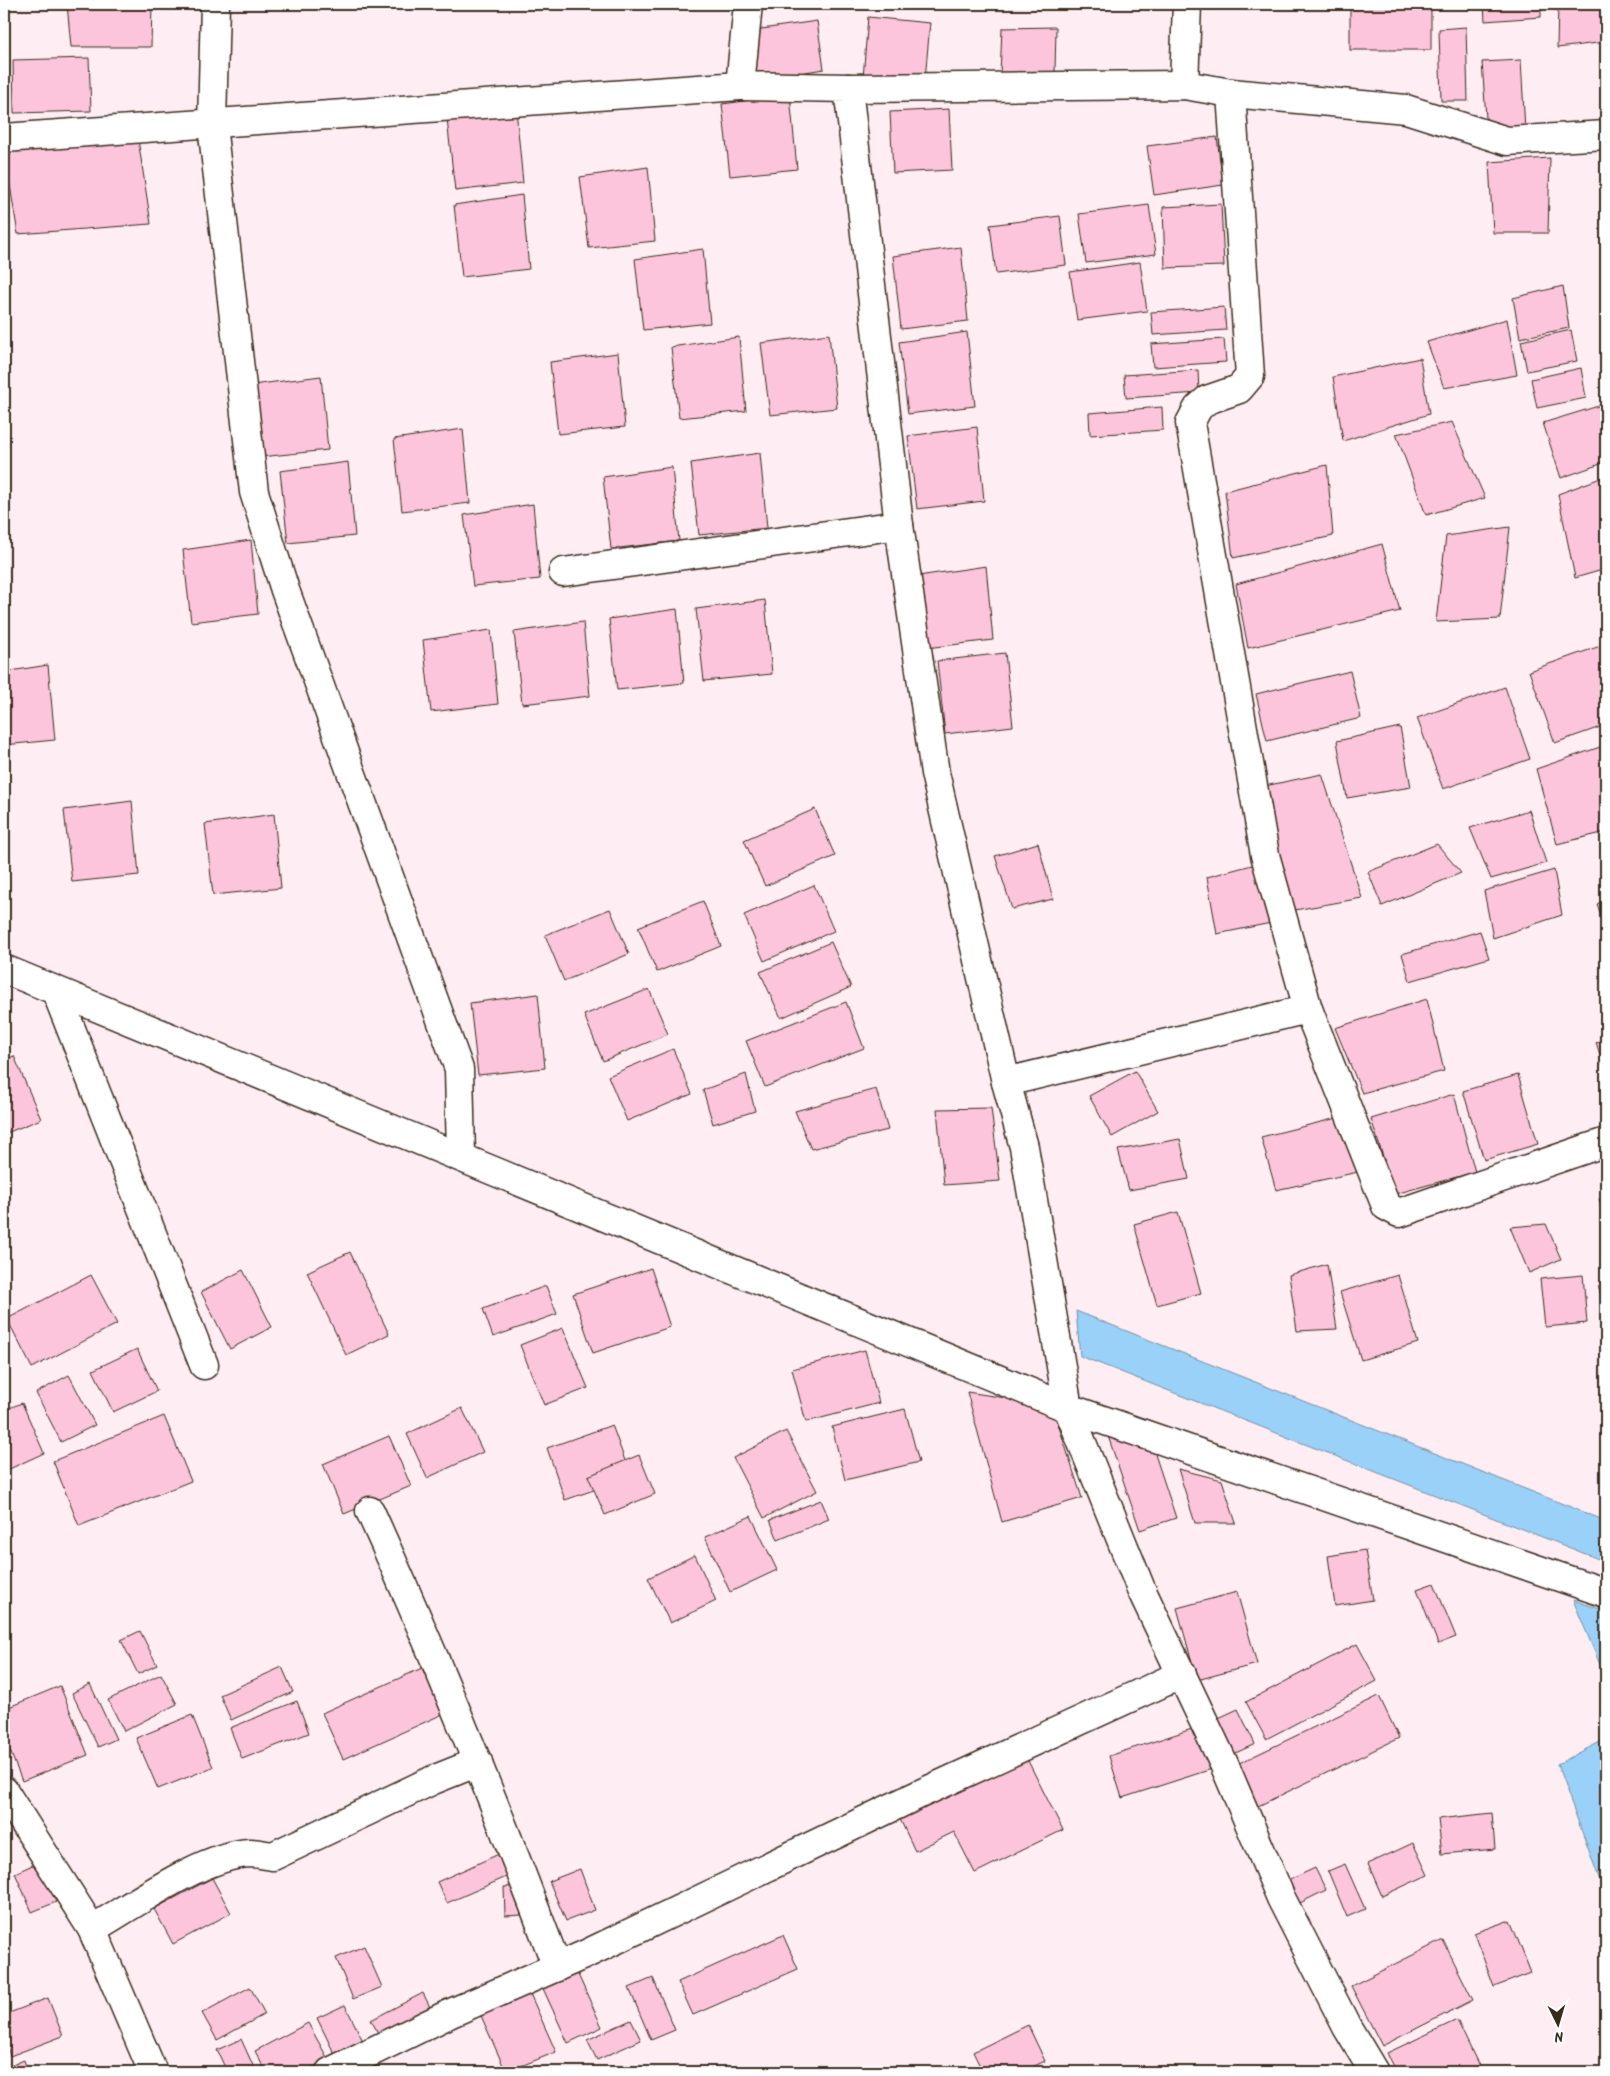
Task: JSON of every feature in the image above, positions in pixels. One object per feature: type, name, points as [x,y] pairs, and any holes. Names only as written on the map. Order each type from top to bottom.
[{"type":"street","points":[[215,4],[212,125],[254,492],[285,590],[459,1069],[461,1157]]},
{"type":"street","points":[[740,86],[748,4]]},
{"type":"street","points":[[1184,85],[1187,4]]},
{"type":"street","points":[[4,138],[212,125],[740,86],[848,88],[1184,85],[1231,93],[1406,109],[1507,141],[1606,135]]},
{"type":"street","points":[[848,88],[899,525],[935,773],[1006,1082],[1024,1148],[1068,1408],[1141,1589],[1224,1764],[1281,1898],[1347,2027],[1374,2072]]},
{"type":"street","points":[[1231,93],[1250,376],[1239,389],[1207,400],[1198,408],[1190,423],[1265,855],[1308,1009],[1386,1206],[1399,1213],[1606,1142]]},
{"type":"street","points":[[562,572],[899,525]]},
{"type":"street","points":[[4,969],[1068,1408],[1606,1593]]},
{"type":"street","points":[[56,990],[204,1365]]},
{"type":"street","points":[[1006,1082],[1308,1009]]},
{"type":"street","points":[[370,1511],[409,1597],[478,1762],[558,1967]]},
{"type":"street","points":[[330,2072],[451,2013],[558,1967],[922,1793],[1182,1674]]},
{"type":"street","points":[[92,1929],[183,1876],[208,1865],[225,1858],[250,1853],[273,1856],[433,1780],[478,1762]]},
{"type":"street","points":[[4,1791],[92,1929],[154,2072]]},
{"type":"water","points":[[1076,1311],[1606,1521],[1606,1562],[1080,1356]]},
{"type":"water","points":[[1573,1600],[1606,1611],[1606,1679]]},
{"type":"water","points":[[1606,1739],[1606,1897],[1557,1764]]},
{"type":"building","points":[[67,4],[152,4],[151,47],[71,47]]},
{"type":"building","points":[[1350,4],[1431,4],[1431,50],[1350,50]]},
{"type":"building","points":[[1484,4],[1541,4],[1541,17],[1485,21]]},
{"type":"building","points":[[1558,4],[1606,4],[1606,42],[1557,48]]},
{"type":"building","points":[[868,17],[930,23],[925,80],[863,78]]},
{"type":"building","points":[[817,21],[824,69],[755,80],[748,31]]},
{"type":"building","points":[[1056,27],[1055,73],[1000,75],[1002,28]]},
{"type":"building","points":[[1466,27],[1468,101],[1441,101],[1439,29]]},
{"type":"building","points":[[89,58],[91,111],[14,113],[13,60]]},
{"type":"building","points":[[1521,60],[1525,130],[1487,132],[1482,62]]},
{"type":"building","points":[[790,95],[797,169],[730,176],[722,104]]},
{"type":"building","points":[[516,109],[523,183],[455,191],[447,119]]},
{"type":"building","points":[[949,109],[952,170],[893,173],[890,112]]},
{"type":"building","points":[[1217,137],[1223,185],[1154,195],[1147,146]]},
{"type":"building","points":[[138,139],[151,224],[18,234],[4,149]]},
{"type":"building","points":[[1550,158],[1548,233],[1493,233],[1489,162]]},
{"type":"building","points":[[648,167],[655,241],[589,248],[580,177]]},
{"type":"building","points":[[522,195],[529,269],[462,277],[454,205]]},
{"type":"building","points":[[1221,204],[1224,266],[1165,268],[1163,207]]},
{"type":"building","points":[[1149,205],[1156,254],[1086,263],[1079,214]]},
{"type":"building","points":[[1060,216],[1066,265],[996,274],[990,225]]},
{"type":"building","points":[[961,247],[968,321],[901,329],[893,256]]},
{"type":"building","points":[[703,249],[710,323],[643,330],[635,259]]},
{"type":"building","points":[[1140,262],[1147,311],[1077,320],[1070,272]]},
{"type":"building","points":[[1563,286],[1569,328],[1520,338],[1513,298]]},
{"type":"building","points":[[1224,307],[1226,330],[1153,335],[1151,312]]},
{"type":"building","points":[[1507,319],[1517,375],[1444,388],[1427,342]]},
{"type":"building","points":[[1571,330],[1577,361],[1527,371],[1521,341]]},
{"type":"building","points":[[967,332],[975,406],[908,414],[899,342]]},
{"type":"building","points":[[829,334],[837,408],[770,415],[761,343]]},
{"type":"building","points":[[739,337],[746,411],[679,418],[671,347]]},
{"type":"building","points":[[1224,339],[1226,362],[1153,367],[1151,344]]},
{"type":"building","points":[[618,353],[625,427],[558,434],[550,362]]},
{"type":"building","points":[[1420,358],[1429,414],[1343,441],[1333,377]]},
{"type":"building","points":[[1581,368],[1586,398],[1537,408],[1531,379]]},
{"type":"building","points":[[1198,370],[1199,393],[1126,398],[1124,375]]},
{"type":"building","points":[[321,376],[328,450],[260,457],[252,385]]},
{"type":"building","points":[[1605,404],[1606,462],[1561,478],[1543,423]]},
{"type":"building","points":[[1162,407],[1163,430],[1090,435],[1089,413]]},
{"type":"building","points":[[1452,422],[1485,498],[1426,515],[1396,434]]},
{"type":"building","points":[[977,427],[984,501],[917,509],[908,436]]},
{"type":"building","points":[[463,429],[470,503],[402,511],[394,439]]},
{"type":"building","points":[[760,453],[767,528],[699,535],[691,463]]},
{"type":"building","points":[[348,462],[355,536],[288,543],[280,471]]},
{"type":"building","points":[[1327,465],[1333,536],[1233,558],[1225,491]]},
{"type":"building","points":[[672,467],[679,541],[611,549],[603,477]]},
{"type":"building","points":[[1606,476],[1606,569],[1575,578],[1558,494]]},
{"type":"building","points":[[533,504],[540,579],[473,586],[464,515]]},
{"type":"building","points":[[1510,527],[1500,619],[1436,622],[1446,536]]},
{"type":"building","points":[[251,540],[258,614],[191,622],[183,550]]},
{"type":"building","points":[[1382,544],[1400,611],[1248,648],[1236,584]]},
{"type":"building","points":[[986,566],[993,640],[926,648],[918,576]]},
{"type":"building","points":[[765,600],[772,674],[704,681],[696,609]]},
{"type":"building","points":[[677,609],[684,683],[617,690],[609,619]]},
{"type":"building","points":[[583,622],[590,696],[522,704],[514,632]]},
{"type":"building","points":[[491,630],[498,704],[431,712],[423,640]]},
{"type":"building","points":[[1606,644],[1606,725],[1555,743],[1529,671]]},
{"type":"building","points":[[1005,653],[1013,726],[945,734],[937,661]]},
{"type":"building","points":[[48,665],[55,740],[4,745],[4,672]]},
{"type":"building","points":[[1350,671],[1361,718],[1267,741],[1256,694]]},
{"type":"building","points":[[1505,687],[1530,759],[1443,789],[1417,718]]},
{"type":"building","points":[[1400,727],[1411,787],[1347,798],[1337,741]]},
{"type":"building","points":[[1606,745],[1606,832],[1557,844],[1536,769]]},
{"type":"building","points":[[1322,774],[1362,898],[1295,910],[1255,788]]},
{"type":"building","points":[[132,801],[139,875],[72,882],[64,810]]},
{"type":"building","points":[[815,809],[835,856],[765,886],[744,840]]},
{"type":"building","points":[[1529,810],[1546,863],[1491,879],[1470,828]]},
{"type":"building","points":[[274,814],[281,888],[213,895],[205,824]]},
{"type":"building","points":[[1038,843],[1053,899],[1012,909],[995,856]]},
{"type":"building","points":[[1437,844],[1461,873],[1382,906],[1368,872]]},
{"type":"building","points":[[1267,861],[1276,922],[1217,934],[1207,877]]},
{"type":"building","points":[[1554,870],[1562,915],[1493,938],[1484,891]]},
{"type":"building","points":[[814,885],[834,931],[764,961],[744,915]]},
{"type":"building","points":[[1606,900],[1606,928],[1597,904]]},
{"type":"building","points":[[703,901],[721,946],[657,972],[638,927]]},
{"type":"building","points":[[610,909],[629,954],[564,981],[545,935]]},
{"type":"building","points":[[1480,931],[1489,958],[1410,981],[1402,954]]},
{"type":"building","points":[[831,942],[851,987],[781,1018],[760,972]]},
{"type":"building","points":[[649,989],[668,1034],[603,1061],[584,1015]]},
{"type":"building","points":[[538,994],[545,1068],[478,1075],[470,1003]]},
{"type":"building","points":[[1427,999],[1444,1071],[1362,1093],[1335,1028]]},
{"type":"building","points":[[846,1002],[864,1048],[765,1087],[746,1041]]},
{"type":"building","points":[[1606,1039],[1606,1074],[1596,1042]]},
{"type":"building","points":[[673,1049],[692,1094],[627,1121],[608,1076]]},
{"type":"building","points":[[14,1056],[41,1119],[4,1134],[4,1060]]},
{"type":"building","points":[[1135,1071],[1158,1111],[1112,1137],[1089,1096]]},
{"type":"building","points":[[746,1074],[755,1111],[713,1124],[703,1090]]},
{"type":"building","points":[[1518,1075],[1538,1144],[1484,1160],[1463,1091]]},
{"type":"building","points":[[876,1089],[888,1130],[811,1149],[795,1111]]},
{"type":"building","points":[[1454,1094],[1475,1172],[1395,1194],[1371,1119]]},
{"type":"building","points":[[991,1108],[1000,1181],[944,1185],[937,1109]]},
{"type":"building","points":[[1345,1116],[1358,1172],[1276,1190],[1261,1137]]},
{"type":"building","points":[[1180,1139],[1189,1179],[1129,1190],[1118,1150]]},
{"type":"building","points":[[1606,1197],[1606,1222],[1599,1199]]},
{"type":"building","points":[[1178,1212],[1201,1293],[1157,1305],[1134,1224]]},
{"type":"building","points":[[1546,1224],[1561,1259],[1529,1273],[1510,1227]]},
{"type":"building","points":[[350,1252],[389,1334],[346,1355],[307,1272]]},
{"type":"building","points":[[1327,1264],[1337,1329],[1297,1331],[1289,1275]]},
{"type":"building","points":[[651,1268],[670,1327],[593,1353],[573,1294]]},
{"type":"building","points":[[243,1270],[272,1327],[230,1349],[201,1292]]},
{"type":"building","points":[[91,1275],[117,1324],[32,1368],[7,1319]]},
{"type":"building","points":[[1398,1275],[1418,1343],[1361,1360],[1340,1292]]},
{"type":"building","points":[[1583,1275],[1587,1323],[1545,1327],[1540,1279]]},
{"type":"building","points":[[1606,1283],[1606,1309],[1598,1286]]},
{"type":"building","points":[[546,1286],[557,1314],[493,1337],[483,1309]]},
{"type":"building","points":[[563,1328],[588,1388],[544,1405],[520,1345]]},
{"type":"building","points":[[137,1349],[157,1391],[113,1412],[93,1370]]},
{"type":"building","points":[[865,1350],[879,1403],[806,1422],[792,1369]]},
{"type":"building","points":[[69,1375],[95,1425],[61,1442],[36,1393]]},
{"type":"building","points":[[967,1392],[1052,1405],[1082,1498],[1002,1522]]},
{"type":"building","points":[[22,1403],[44,1453],[5,1471],[4,1410]]},
{"type":"building","points":[[462,1408],[483,1452],[427,1478],[407,1434]]},
{"type":"building","points":[[905,1409],[919,1462],[845,1480],[832,1427]]},
{"type":"building","points":[[164,1416],[191,1481],[79,1526],[53,1461]]},
{"type":"building","points":[[1144,1421],[1176,1518],[1140,1530],[1107,1433]]},
{"type":"building","points":[[612,1425],[631,1477],[565,1500],[547,1448]]},
{"type":"building","points":[[786,1431],[817,1491],[764,1518],[733,1458]]},
{"type":"building","points":[[389,1436],[411,1486],[344,1514],[323,1464]]},
{"type":"building","points":[[639,1455],[655,1494],[605,1515],[588,1476]]},
{"type":"building","points":[[1178,1469],[1222,1480],[1236,1523],[1195,1523]]},
{"type":"building","points":[[821,1500],[829,1519],[778,1540],[770,1520]]},
{"type":"building","points":[[751,1516],[777,1570],[730,1592],[705,1537]]},
{"type":"building","points":[[1365,1550],[1373,1600],[1335,1606],[1328,1556]]},
{"type":"building","points":[[695,1555],[716,1601],[670,1623],[648,1578]]},
{"type":"building","points":[[1434,1583],[1456,1637],[1438,1644],[1417,1589]]},
{"type":"building","points":[[1237,1592],[1257,1664],[1197,1680],[1177,1608]]},
{"type":"building","points":[[140,1631],[157,1665],[138,1674],[121,1640]]},
{"type":"building","points":[[1357,1644],[1377,1681],[1266,1739],[1246,1702]]},
{"type":"building","points":[[282,1667],[293,1692],[231,1720],[220,1695]]},
{"type":"building","points":[[422,1668],[443,1714],[343,1759],[322,1713]]},
{"type":"building","points":[[161,1674],[177,1704],[124,1731],[108,1700]]},
{"type":"building","points":[[90,1684],[116,1739],[98,1747],[72,1693]]},
{"type":"building","points":[[60,1686],[88,1755],[22,1781],[4,1736],[4,1709]]},
{"type":"building","points":[[1379,1696],[1399,1738],[1254,1808],[1233,1766]]},
{"type":"building","points":[[297,1701],[309,1733],[242,1759],[230,1728]]},
{"type":"building","points":[[1238,1709],[1255,1744],[1227,1757],[1210,1722]]},
{"type":"building","points":[[192,1715],[213,1767],[158,1789],[136,1738]]},
{"type":"building","points":[[1198,1727],[1212,1769],[1122,1798],[1109,1756]]},
{"type":"building","points":[[1025,1755],[1063,1830],[975,1873],[954,1832],[915,1851],[899,1817]]},
{"type":"building","points":[[1492,1813],[1495,1849],[1442,1854],[1438,1819]]},
{"type":"building","points":[[1413,1843],[1428,1875],[1382,1896],[1368,1864]]},
{"type":"building","points":[[501,1853],[511,1875],[447,1903],[437,1882]]},
{"type":"building","points":[[39,1862],[56,1902],[32,1912],[15,1873]]},
{"type":"building","points":[[1345,1864],[1365,1909],[1347,1917],[1328,1871]]},
{"type":"building","points":[[1315,1868],[1326,1890],[1294,1906],[1283,1883]]},
{"type":"building","points":[[580,1869],[595,1910],[566,1921],[549,1881]]},
{"type":"building","points":[[212,1878],[231,1913],[173,1944],[154,1909]]},
{"type":"building","points":[[520,1886],[522,1915],[505,1916],[504,1887]]},
{"type":"building","points":[[1510,1920],[1531,1973],[1494,1987],[1474,1933]]},
{"type":"building","points":[[783,1935],[798,1969],[693,2015],[678,1982]]},
{"type":"building","points":[[1443,1940],[1473,2000],[1382,2046],[1351,1986]]},
{"type":"building","points":[[364,1946],[382,1987],[353,1999],[336,1958]]},
{"type":"building","points":[[574,1966],[602,2027],[568,2043],[540,1982]]},
{"type":"building","points":[[653,1978],[675,2030],[651,2040],[629,1988]]},
{"type":"building","points":[[250,1987],[265,2014],[217,2040],[202,2013]]},
{"type":"building","points":[[527,1987],[556,2052],[506,2072],[478,2009]]},
{"type":"building","points":[[423,1993],[433,2013],[382,2040],[371,2020]]},
{"type":"building","points":[[48,1998],[63,2036],[10,2056],[4,2039],[4,2015]]},
{"type":"building","points":[[345,2005],[363,2041],[335,2055],[317,2018]]},
{"type":"building","points":[[631,2020],[641,2040],[597,2060],[587,2040]]},
{"type":"building","points":[[1457,2020],[1479,2066],[1466,2072],[1397,2072],[1387,2053]]},
{"type":"building","points":[[308,2023],[328,2059],[303,2072],[266,2072],[255,2051]]},
{"type":"building","points":[[1028,2025],[1045,2061],[1022,2072],[983,2072],[973,2052]]},
{"type":"building","points":[[241,2039],[256,2072],[227,2072],[217,2050]]},
{"type":"building","points":[[24,2060],[28,2072],[6,2072],[5,2068]]}]
